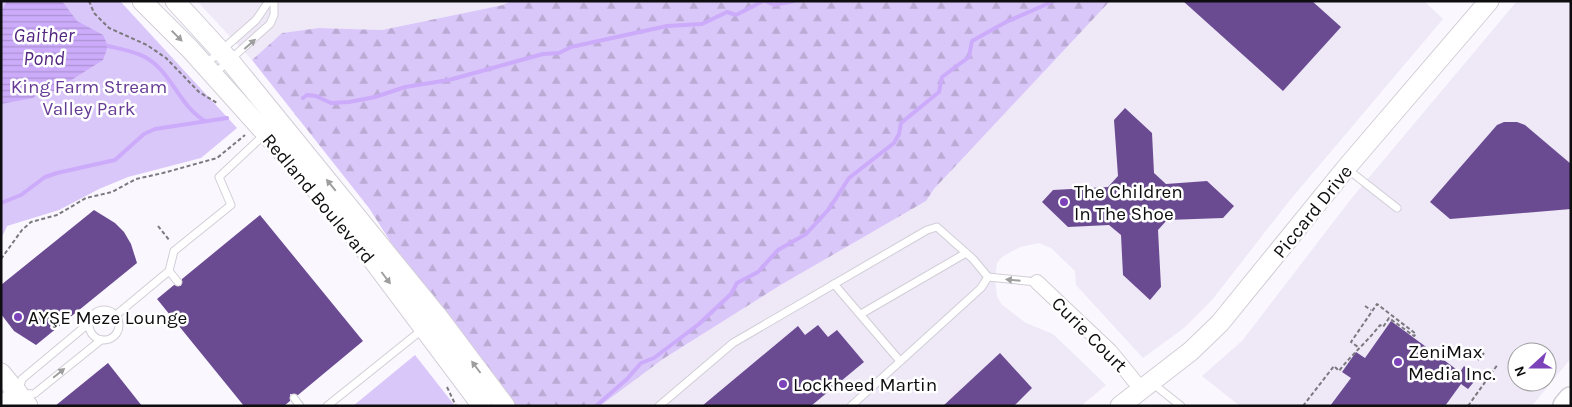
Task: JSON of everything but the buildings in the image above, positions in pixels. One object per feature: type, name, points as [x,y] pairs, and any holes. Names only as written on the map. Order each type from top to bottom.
[{"type":"highway","points":[[1566,406],[1571,400]]},
{"type":"main road","name":"Redland Boulevard","points":[[142,1],[209,70],[257,136],[339,216],[505,406]]},
{"type":"main road","name":"Redland Boulevard","points":[[175,1],[225,56],[431,323],[482,406]]},
{"type":"main road","name":"Piccard Drive","points":[[1120,406],[1190,351],[1220,323],[1346,168],[1490,1]]},
{"type":"main road","points":[[1,372],[23,400],[2,406]]},
{"type":"street","name":"Curie Court","points":[[1037,282],[1146,385]]},
{"type":"lane","points":[[209,70],[225,56],[256,20],[269,1]]},
{"type":"lane","points":[[209,70],[225,56],[270,24],[274,16],[274,1]]},
{"type":"lane","points":[[116,315],[169,271],[176,249],[231,205],[219,177],[257,136]]},
{"type":"lane","points":[[1346,168],[1397,208]]},
{"type":"lane","points":[[659,406],[733,343],[927,230],[937,227],[966,253],[988,277],[1037,282]]},
{"type":"lane","points":[[861,314],[966,253]]},
{"type":"lane","points":[[169,271],[178,282]]},
{"type":"lane","points":[[851,406],[981,288],[988,277]]},
{"type":"lane","points":[[834,284],[900,361]]},
{"type":"lane","points":[[102,309],[116,315],[119,324],[116,334],[111,338],[100,340],[34,394],[23,400],[22,379],[88,324],[92,315],[102,309]]},
{"type":"lane","points":[[327,406],[431,323]]},
{"type":"lane","points":[[88,324],[92,335],[100,340]]},
{"type":"lane","points":[[1146,385],[1181,406]]},
{"type":"lane","points":[[294,398],[300,406]]},
{"type":"path","points":[[89,1],[94,13],[109,28],[147,45],[166,58],[199,92],[218,104]]},
{"type":"path","points":[[1,259],[22,230],[31,222],[57,215],[86,198],[112,192],[136,178],[163,174],[217,158],[257,136]]},
{"type":"path","points":[[158,226],[176,249]]},
{"type":"path","points":[[1303,406],[1334,366],[1339,371],[1358,348],[1364,346],[1380,325],[1384,327],[1389,318],[1414,336],[1416,334],[1376,304],[1351,342],[1358,348]]},
{"type":"path","points":[[1366,306],[1371,310]]},
{"type":"path","points":[[1478,360],[1484,353]]},
{"type":"path","points":[[1468,406],[1498,364]]},
{"type":"path","points":[[1477,374],[1486,381]]},
{"type":"path","points":[[445,381],[456,406]]},
{"type":"shaded area","points":[[197,1],[511,1],[503,5],[382,30],[319,28],[282,33],[252,60]]},
{"type":"shaded area","points":[[1110,1],[1424,1],[1443,19],[1290,200],[1212,300],[1184,328],[1143,358],[1076,285],[1075,271],[1051,248],[1039,243],[1020,247],[1002,257],[997,263],[995,278],[997,296],[1001,304],[1026,323],[1053,334],[1106,385],[1081,406],[600,406],[663,359],[779,286],[926,201],[934,189]]},
{"type":"shaded area","points":[[1517,1],[1571,1],[1571,358],[1557,375],[1557,342],[1507,342],[1507,392],[1543,392],[1532,406],[1240,406],[1202,376],[1242,341],[1351,199]]},
{"type":"green space","name":"King Farm Stream Valley Park","points":[[1,1],[120,1],[237,128],[201,158],[128,177],[99,189],[59,210],[7,226],[1,239]]},
{"type":"green space","points":[[511,1],[1110,1],[934,189],[926,201],[779,286],[663,359],[600,406],[504,406],[439,318],[369,208],[252,60],[282,33],[319,28],[382,30],[503,5]]},
{"type":"green space","points":[[415,355],[455,406],[353,406]]},
{"type":"water","name":"Gaither Pond","points":[[7,1],[62,1],[77,21],[103,35],[108,46],[103,60],[54,91],[43,90],[33,98],[1,104],[1,12]]},
{"type":"waterway","points":[[303,98],[307,95],[316,96],[331,103],[375,97],[405,87],[449,80],[543,54],[559,53],[571,47],[667,26],[702,24],[727,12],[736,15],[763,1]]},
{"type":"waterway","points":[[766,1],[774,5],[794,1]]},
{"type":"waterway","points":[[596,406],[627,379],[641,363],[654,358],[699,324],[731,294],[737,283],[758,272],[778,250],[806,234],[829,209],[849,178],[894,143],[899,134],[901,123],[939,92],[942,77],[969,57],[972,41],[1006,22],[1054,1]]},
{"type":"waterway","points":[[108,46],[136,53],[154,63],[188,107],[205,121]]},
{"type":"waterway","points":[[1,203],[21,195],[45,177],[115,160],[144,134],[155,129],[227,118]]},
{"type":"place","name":"The Children In The Shoe","points":[[1064,202]]},
{"type":"place","name":"AYŞE Meze Lounge","points":[[18,317]]},
{"type":"place","name":"ZeniMax Media Inc.","points":[[1398,362]]},
{"type":"place","name":"Lockheed Martin","points":[[783,384]]}]
